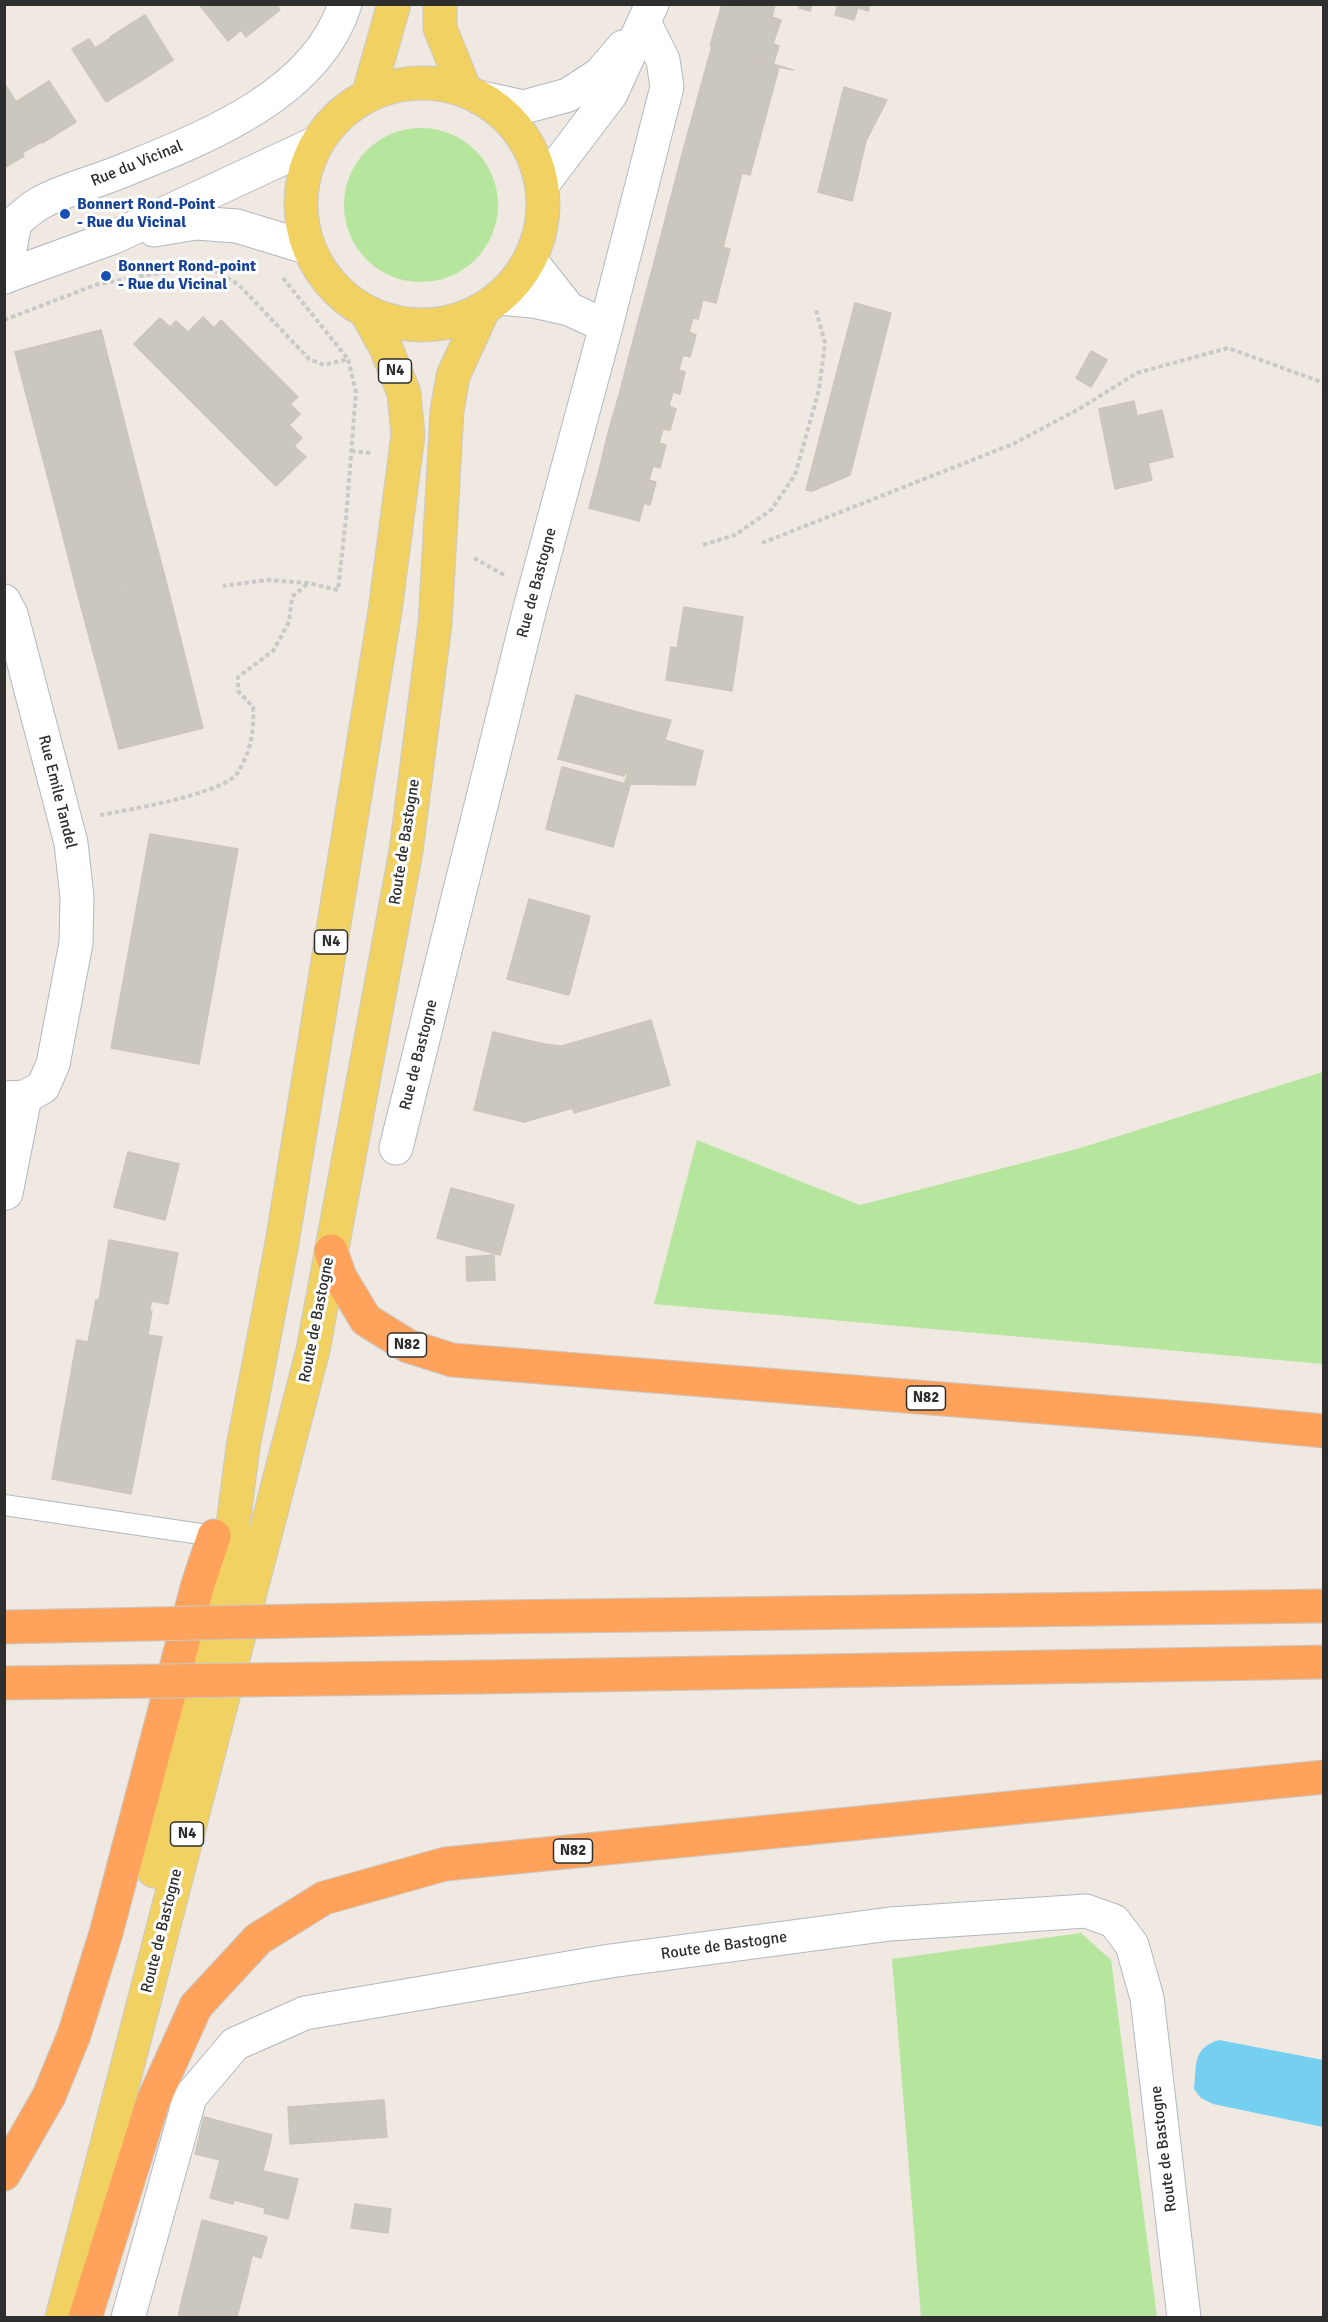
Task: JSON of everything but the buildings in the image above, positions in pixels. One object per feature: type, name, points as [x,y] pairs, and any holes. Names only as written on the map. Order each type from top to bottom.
[{"type":"highway","name":"N82","points":[[331,1251],[340,1277],[366,1320],[408,1346],[452,1360],[1323,1431]]},
{"type":"highway","points":[[4,2174],[49,2096],[74,2035],[106,1934],[198,1584],[214,1536]]},
{"type":"highway","points":[[4,1627],[494,1617],[1323,1606]]},
{"type":"highway","points":[[4,1683],[1323,1662]]},
{"type":"highway","name":"N82","points":[[86,2318],[153,2101],[196,2006],[258,1939],[324,1898],[445,1864],[1323,1777]]},
{"type":"main road","points":[[368,96],[394,4]]},
{"type":"main road","points":[[440,4],[440,28],[471,92]]},
{"type":"main road","name":"N4","points":[[404,84],[442,85],[471,92],[508,119],[530,150],[542,185],[543,213],[537,244],[530,260],[505,293],[456,321],[426,326],[395,322],[366,312],[342,295],[323,274],[309,248],[301,212],[304,176],[318,142],[340,115],[368,96],[404,84]]},
{"type":"main road","name":"Route de Bastogne","points":[[62,2318],[313,1350],[405,850],[435,624],[447,411],[453,376],[491,303]]},
{"type":"main road","name":"Route de Bastogne","points":[[40,2318],[225,1586],[243,1447],[282,1243],[316,1039],[385,611],[408,435],[404,393],[386,348],[366,312]]},
{"type":"main road","points":[[214,1536],[243,1447]]},
{"type":"street","name":"Rue du Vicinal","points":[[5,277],[15,222],[40,203],[171,152],[232,122],[268,100],[299,75],[322,50],[340,20],[345,4]]},
{"type":"street","points":[[471,92],[524,107],[568,95],[600,74],[648,14]]},
{"type":"street","points":[[542,185],[611,94],[648,14]]},
{"type":"street","name":"Rue de Bastogne","points":[[396,1148],[527,617],[606,326],[667,87],[663,60],[648,14]]},
{"type":"street","name":"Rue du Vicinal","points":[[5,277],[114,237],[318,142]]},
{"type":"street","name":"Rue du Vicinal","points":[[114,237],[196,223],[237,226],[309,248]]},
{"type":"street","points":[[530,260],[569,309]]},
{"type":"street","points":[[491,303],[533,301],[569,309],[606,326]]},
{"type":"street","name":"Rue Emile Tandel","points":[[4,601],[10,614],[66,822],[71,843],[77,897],[76,943],[52,1064],[43,1087],[15,1098]]},
{"type":"street","points":[[4,1192],[6,1193],[15,1098]]},
{"type":"street","name":"Route de Bastogne","points":[[128,2318],[190,2097],[235,2043],[304,2013],[610,1961],[867,1927],[1086,1911],[1114,1921],[1132,1946],[1147,1998],[1184,2318]]},
{"type":"lane","points":[[4,1505],[214,1536]]},
{"type":"path","points":[[198,269],[199,261]]},
{"type":"path","points":[[4,320],[94,285],[152,274],[198,269],[218,272],[239,285],[309,359],[324,365],[348,359]]},
{"type":"path","points":[[223,586],[267,580],[308,583],[338,590],[356,392],[348,359],[284,279],[275,273]]},
{"type":"path","points":[[703,545],[735,535],[771,510],[795,475],[819,390],[825,343],[816,310]]},
{"type":"path","points":[[762,543],[1013,444],[1079,409],[1137,373],[1228,348],[1323,383]]},
{"type":"path","points":[[66,822],[173,800],[210,789],[236,776],[250,750],[254,728],[253,707],[238,692],[238,677],[273,651],[289,622],[291,597],[308,583]]},
{"type":"green space","points":[[421,128],[436,129],[451,134],[476,150],[492,175],[497,190],[497,220],[492,235],[476,260],[451,276],[436,281],[421,282],[406,281],[391,276],[366,260],[350,235],[345,220],[344,205],[345,190],[350,175],[366,150],[391,134],[406,129]]},
{"type":"green space","points":[[1323,1072],[1323,1364],[654,1304],[697,1140],[860,1205],[1077,1149]]},
{"type":"green space","points":[[1081,1933],[1111,1960],[1157,2317],[921,2317],[892,1959]]},
{"type":"water","points":[[1219,2040],[1323,2060],[1323,2127],[1213,2104],[1201,2098],[1194,2089],[1198,2058],[1204,2048]]},
{"type":"place","name":"Bonnert Rond-Point - Rue du Vicinal","points":[[65,214]]},
{"type":"place","name":"Bonnert Rond-point - Rue du Vicinal","points":[[106,276]]}]
